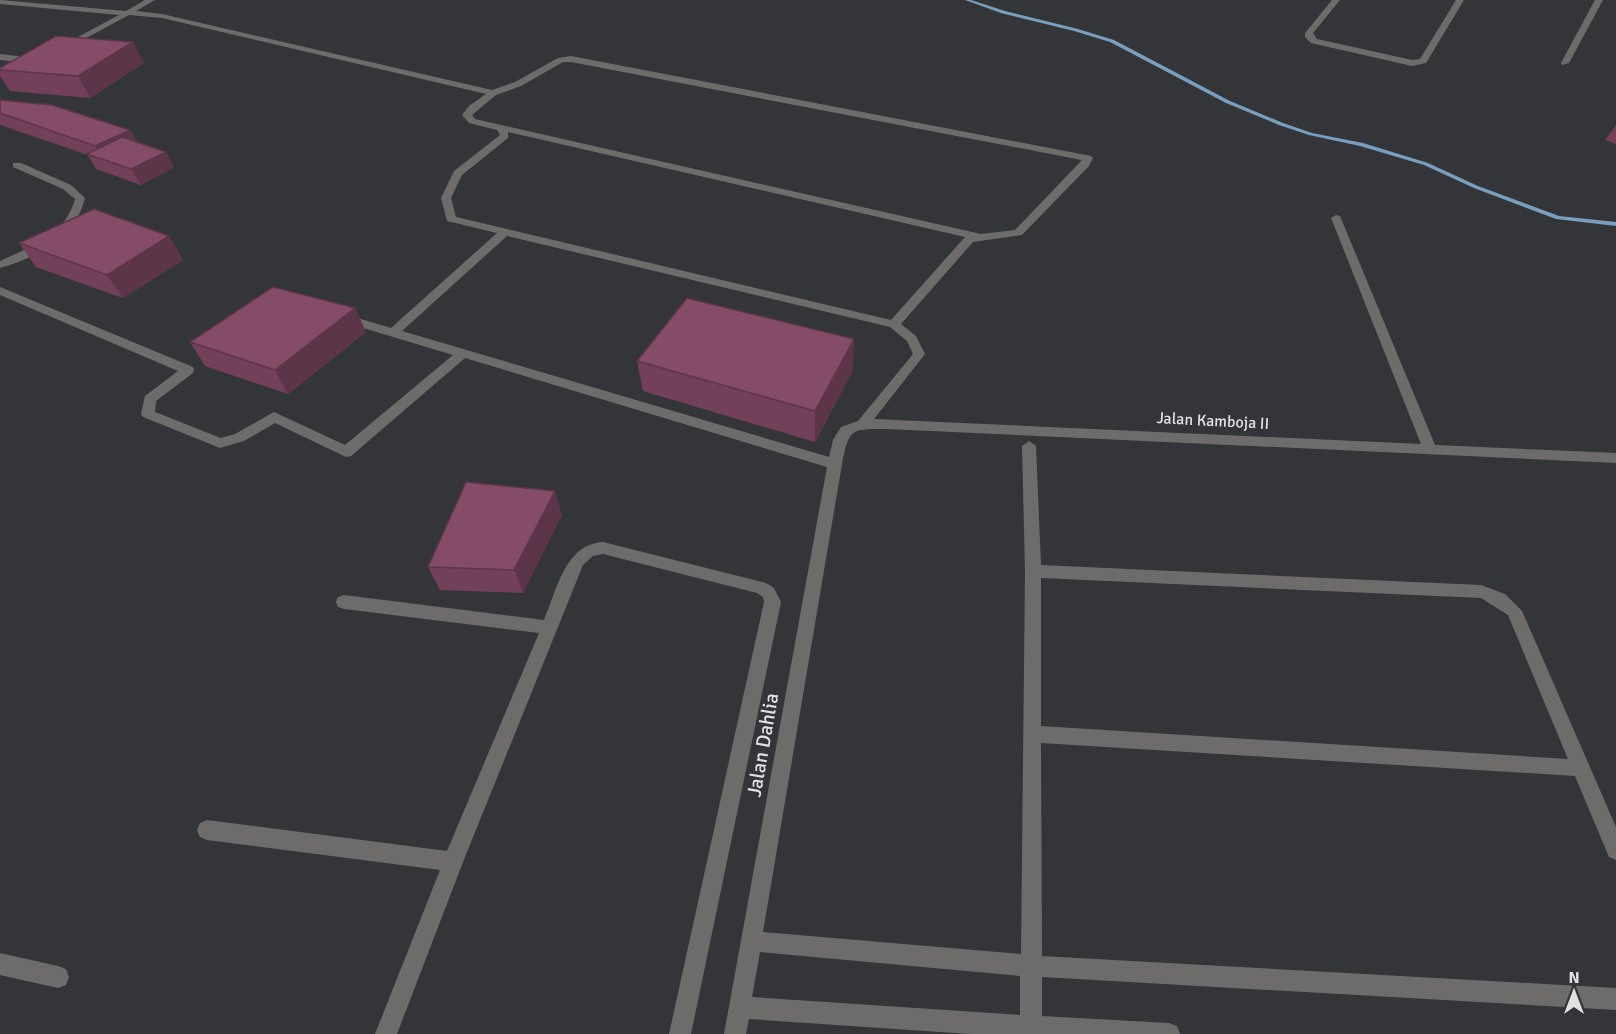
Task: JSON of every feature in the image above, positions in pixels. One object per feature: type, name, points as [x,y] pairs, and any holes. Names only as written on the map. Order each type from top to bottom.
[{"type":"street","points":[[59,51],[151,0]]},
{"type":"street","points":[[1336,0],[1309,33],[1309,37],[1314,41],[1412,63],[1423,61],[1460,0]]},
{"type":"street","points":[[1565,63],[1599,0]]},
{"type":"street","points":[[0,2],[162,16],[493,93]]},
{"type":"street","points":[[0,57],[40,61],[30,68]]},
{"type":"street","points":[[894,324],[969,239],[1018,233],[1086,164],[1088,158],[571,59],[561,60],[518,84],[493,93],[466,115],[472,121],[501,128],[978,237]]},
{"type":"street","points":[[336,316],[835,464],[840,440],[846,430],[863,424],[919,354],[912,339],[894,324],[451,219],[446,198],[458,172],[505,136],[501,128]]},
{"type":"street","points":[[0,265],[52,240],[70,224],[79,207],[80,198],[67,187],[17,165]]},
{"type":"street","points":[[1336,218],[1430,449]]},
{"type":"street","points":[[393,333],[505,232]]},
{"type":"street","points":[[0,291],[188,370],[150,399],[148,414],[220,443],[239,438],[274,417],[346,452],[462,353]]},
{"type":"street","name":"Jalan Kamboja II","points":[[863,424],[1025,429],[1616,458]]},
{"type":"street","points":[[1029,446],[1033,571],[1031,1031]]},
{"type":"street","name":"Jalan Dahlia","points":[[735,1034],[835,464]]},
{"type":"street","points":[[386,1034],[453,862],[576,563],[580,555],[591,548],[603,548],[756,586],[766,589],[772,595],[772,606],[680,1034]]},
{"type":"street","points":[[1033,571],[1481,591],[1491,594],[1504,601],[1514,611],[1616,850]]},
{"type":"street","points":[[344,602],[548,627]]},
{"type":"street","points":[[1031,734],[1580,768]]},
{"type":"street","points":[[207,830],[453,862]]},
{"type":"street","points":[[750,941],[1030,966],[1616,999]]},
{"type":"street","points":[[0,964],[57,977]]},
{"type":"street","points":[[740,1007],[1031,1031],[1169,1034]]},
{"type":"building","points":[[56,36],[133,42],[78,76],[0,70]]},
{"type":"building","points":[[0,100],[52,105],[130,130],[95,146],[0,113]]},
{"type":"building","points":[[122,137],[166,152],[131,169],[87,154]]},
{"type":"building","points":[[94,209],[169,236],[107,275],[19,243]]},
{"type":"building","points":[[273,287],[355,308],[275,370],[190,342]]},
{"type":"building","points":[[687,298],[854,339],[815,411],[637,361]]},
{"type":"building","points":[[466,482],[555,491],[514,570],[428,567]]},
{"type":"waterway","points":[[967,0],[985,7],[1112,41],[1228,102],[1281,124],[1311,134],[1361,144],[1426,164],[1476,187],[1558,218],[1616,224]]}]
